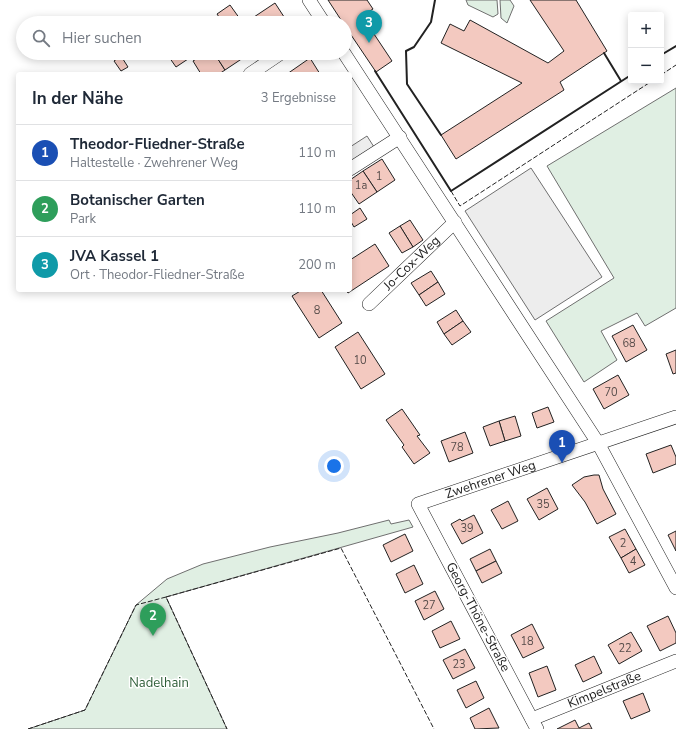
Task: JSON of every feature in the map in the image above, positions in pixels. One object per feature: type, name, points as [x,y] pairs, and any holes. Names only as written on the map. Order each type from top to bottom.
[{"type":"street","points":[[309,0],[319,16]]},
{"type":"street","points":[[253,72],[271,60]]},
{"type":"street","points":[[349,60],[598,443],[676,588]]},
{"type":"street","points":[[352,168],[400,137]]},
{"type":"street","name":"Jo-Cox-Weg","points":[[368,304],[455,222]]},
{"type":"street","name":"Zwehrener Weg","points":[[418,504],[676,417]]},
{"type":"street","name":"Georg-Thöne-Straße","points":[[418,504],[535,724]]},
{"type":"street","name":"Kimpelstraße","points":[[535,724],[676,661]]},
{"type":"green space","points":[[466,0],[497,0],[498,14],[493,17],[468,5]]},
{"type":"green space","points":[[500,0],[510,0],[514,6],[507,23],[501,18]]},
{"type":"green space","points":[[676,88],[676,308],[645,326],[637,313],[601,331],[617,360],[584,382],[546,321],[614,278],[547,166]]},
{"type":"green space","name":"Nadelhain","points":[[389,520],[391,524],[409,520],[413,527],[166,597],[227,729],[28,729],[85,710],[136,605],[167,579],[203,564]]},
{"type":"shaded area","points":[[367,136],[374,147],[352,162],[352,146]]},
{"type":"shaded area","points":[[531,168],[602,277],[535,320],[465,211]]},
{"type":"building","points":[[328,0],[367,0],[373,9],[362,16],[392,61],[376,72],[352,36],[352,16],[338,16]]},
{"type":"building","points":[[530,0],[576,0],[607,51],[560,82],[564,90],[456,159],[441,135],[522,83],[441,43],[450,24],[464,31],[470,20],[548,63],[564,51]]},
{"type":"building","points":[[275,3],[283,16],[256,16]]},
{"type":"building","points":[[230,5],[238,16],[218,16],[217,14]]},
{"type":"building","points":[[124,60],[128,67],[121,71],[114,61]]},
{"type":"building","points":[[171,60],[186,60],[176,67]]},
{"type":"building","points":[[219,60],[225,70],[222,72],[200,72],[193,61]]},
{"type":"building","points":[[219,60],[240,60],[225,70]]},
{"type":"building","points":[[307,60],[311,60],[319,72],[290,72]]},
{"type":"building","points":[[382,159],[395,180],[377,192],[363,171]]},
{"type":"building","points":[[363,171],[377,192],[359,204],[352,194],[352,179]]},
{"type":"building","points":[[360,208],[367,219],[354,227],[352,224],[352,214]]},
{"type":"building","points":[[410,220],[423,240],[413,247],[400,226]]},
{"type":"building","points":[[400,226],[413,247],[402,253],[389,233]]},
{"type":"building","points":[[375,244],[389,266],[352,290],[352,259]]},
{"type":"building","points":[[431,271],[438,282],[419,295],[411,283]]},
{"type":"building","points":[[438,282],[445,294],[426,306],[419,295]]},
{"type":"building","points":[[299,292],[322,292],[342,323],[319,338],[292,296]]},
{"type":"building","points":[[456,310],[463,321],[444,334],[437,322]]},
{"type":"building","points":[[463,321],[471,332],[452,345],[444,334]]},
{"type":"building","points":[[633,325],[647,350],[626,362],[612,336]]},
{"type":"building","points":[[358,332],[385,374],[361,389],[335,347]]},
{"type":"building","points":[[676,350],[676,373],[673,374],[666,354]]},
{"type":"building","points":[[618,375],[629,395],[604,409],[593,389]]},
{"type":"building","points":[[548,407],[554,422],[537,428],[532,413]]},
{"type":"building","points":[[402,409],[420,435],[417,436],[430,453],[414,464],[402,447],[404,445],[386,420]]},
{"type":"building","points":[[515,416],[521,436],[505,441],[499,421]]},
{"type":"building","points":[[499,421],[505,441],[490,446],[483,427]]},
{"type":"building","points":[[465,432],[473,453],[449,462],[441,441]]},
{"type":"building","points":[[671,445],[676,457],[676,464],[653,473],[646,454]]},
{"type":"building","points":[[599,475],[603,489],[616,514],[597,524],[585,502],[572,485],[584,477]]},
{"type":"building","points":[[547,488],[558,509],[539,520],[527,499]]},
{"type":"building","points":[[508,501],[518,521],[502,529],[491,510]]},
{"type":"building","points":[[474,515],[483,533],[462,544],[451,524],[460,519],[462,521]]},
{"type":"building","points":[[625,529],[636,549],[621,558],[609,537]]},
{"type":"building","points":[[676,531],[676,551],[668,535]]},
{"type":"building","points":[[405,534],[413,551],[391,562],[383,545]]},
{"type":"building","points":[[490,549],[496,561],[476,571],[470,559]]},
{"type":"building","points":[[636,549],[645,565],[629,573],[621,558]]},
{"type":"building","points":[[496,561],[502,573],[482,583],[476,571]]},
{"type":"building","points":[[414,565],[423,584],[405,593],[396,574]]},
{"type":"building","points":[[435,591],[444,609],[424,620],[415,601]]},
{"type":"building","points":[[668,616],[676,633],[676,643],[660,651],[647,626]]},
{"type":"building","points":[[451,621],[460,639],[440,648],[432,631]]},
{"type":"building","points":[[532,624],[544,648],[523,658],[511,635]]},
{"type":"building","points":[[631,632],[642,651],[619,664],[608,645]]},
{"type":"building","points":[[465,649],[475,668],[453,679],[443,660]]},
{"type":"building","points":[[594,656],[602,673],[583,682],[575,665]]},
{"type":"building","points":[[547,666],[556,690],[538,697],[529,673]]},
{"type":"building","points":[[476,681],[484,698],[466,708],[457,690]]},
{"type":"building","points":[[643,693],[650,711],[631,719],[623,701]]},
{"type":"building","points":[[489,708],[499,728],[475,729],[470,718]]},
{"type":"building","points":[[575,720],[579,728],[589,723],[592,729],[557,729]]},
{"type":"fence","points":[[664,73],[676,65]]},
{"type":"fence","points":[[451,191],[460,206],[647,84]]},
{"type":"fence","points":[[166,597],[341,548],[434,729]]},
{"type":"fence","points":[[28,729],[85,710],[136,605],[166,597],[227,729]]},
{"type":"wall","points":[[435,0],[431,22],[414,47],[406,51],[407,84],[441,135]]},
{"type":"wall","points":[[664,53],[676,46]]},
{"type":"wall","points":[[604,53],[621,81]]},
{"type":"wall","points":[[375,71],[451,191],[628,77]]},
{"type":"place","name":"JVA Kassel 1","points":[[369,43]]},
{"type":"place","name":"Theodor-Fliedner-Straße","points":[[562,463]]},
{"type":"place","name":"Botanischer Garten","points":[[153,636]]}]
